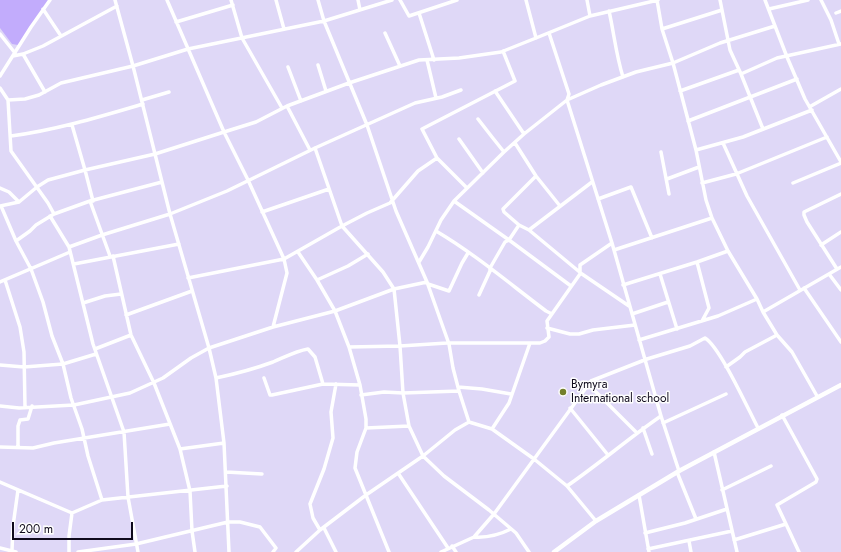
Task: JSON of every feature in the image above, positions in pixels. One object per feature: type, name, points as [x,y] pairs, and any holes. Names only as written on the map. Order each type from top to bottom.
[{"type":"street","points":[[0,76],[50,0]]},
{"type":"street","points":[[115,0],[170,214],[209,348],[216,378],[224,443],[229,552]]},
{"type":"street","points":[[167,0],[224,132],[284,259],[287,273],[273,327]]},
{"type":"street","points":[[231,0],[242,38],[282,108]]},
{"type":"street","points":[[276,0],[284,29]]},
{"type":"street","points":[[318,0],[324,21],[367,125],[392,200],[408,242],[419,262],[427,282],[447,343],[449,344],[453,368],[470,422]]},
{"type":"street","points":[[358,0],[360,10]]},
{"type":"street","points":[[8,100],[25,99],[45,92],[61,83],[133,66],[188,50],[324,21],[392,0]]},
{"type":"street","points":[[400,0],[408,16],[457,0]]},
{"type":"street","points":[[526,0],[536,38]]},
{"type":"street","points":[[587,0],[590,16]]},
{"type":"street","points":[[102,500],[71,398],[63,364],[52,336],[43,302],[31,269],[0,206],[19,202],[48,180],[155,154],[256,122],[282,108],[326,91],[419,60],[459,58],[503,51],[590,16],[657,0],[662,29],[673,63],[696,150],[706,200],[712,218],[728,251],[757,299],[763,312],[777,335],[792,352],[817,396]]},
{"type":"street","points":[[720,0],[730,50],[763,129]]},
{"type":"street","points":[[765,0],[787,57],[806,99],[827,137],[839,154],[841,162],[793,183]]},
{"type":"street","points":[[769,9],[808,0]]},
{"type":"street","points":[[680,91],[778,58],[840,44],[831,20],[821,0]]},
{"type":"street","points":[[176,22],[233,5]]},
{"type":"street","points":[[14,54],[23,54],[43,46],[117,6]]},
{"type":"street","points":[[43,9],[61,36]]},
{"type":"street","points":[[662,29],[722,10]]},
{"type":"street","points":[[609,11],[614,31],[616,54],[623,77]]},
{"type":"street","points":[[836,13],[841,11]]},
{"type":"street","points":[[419,13],[434,60]]},
{"type":"street","points":[[419,262],[441,220],[454,201],[524,134],[567,100],[636,72],[673,63],[728,40],[775,26]]},
{"type":"street","points":[[385,33],[400,66]]},
{"type":"street","points":[[549,33],[569,94],[567,100],[612,243],[663,423],[678,472],[696,519]]},
{"type":"street","points":[[0,34],[14,54]]},
{"type":"street","points":[[467,188],[437,158],[422,129],[515,80],[503,51]]},
{"type":"street","points":[[23,54],[45,92]]},
{"type":"street","points":[[427,60],[436,98]]},
{"type":"street","points":[[318,65],[326,91]]},
{"type":"street","points":[[288,67],[301,101]]},
{"type":"street","points":[[688,121],[797,79]]},
{"type":"street","points":[[0,88],[8,100],[11,151],[26,174],[37,187],[69,247],[96,354],[124,432],[128,497],[138,552]]},
{"type":"street","points":[[696,150],[743,137],[763,129],[812,108],[841,89]]},
{"type":"street","points":[[69,247],[102,234],[170,214],[227,191],[310,150],[415,103],[461,90]]},
{"type":"street","points":[[494,91],[524,134]]},
{"type":"street","points":[[11,136],[72,125],[169,92]]},
{"type":"street","points":[[287,106],[310,150]]},
{"type":"street","points":[[478,119],[504,152]]},
{"type":"street","points":[[72,125],[86,170],[92,201],[102,234],[111,256],[131,335],[154,382],[180,449],[190,491],[192,531],[195,552]]},
{"type":"street","points":[[702,183],[736,174],[827,137]]},
{"type":"street","points":[[460,139],[483,173]]},
{"type":"street","points":[[515,143],[536,176],[560,206]]},
{"type":"street","points":[[723,143],[736,174],[800,290]]},
{"type":"street","points":[[315,148],[342,226],[383,272],[394,289],[408,426],[423,456],[444,476],[494,514],[516,533],[529,552]]},
{"type":"street","points":[[661,152],[669,194]]},
{"type":"street","points":[[188,278],[284,259],[342,226],[390,203],[418,171],[437,158]]},
{"type":"street","points":[[667,179],[699,167]]},
{"type":"street","points":[[536,176],[503,209],[504,212],[609,293],[629,306]]},
{"type":"street","points":[[16,241],[52,215],[92,201],[162,182]]},
{"type":"street","points":[[529,230],[592,182]]},
{"type":"street","points":[[598,199],[631,187],[652,238]]},
{"type":"street","points":[[0,188],[9,192],[19,202]]},
{"type":"street","points":[[262,212],[329,189]]},
{"type":"street","points":[[837,269],[807,222],[804,212],[841,194]]},
{"type":"street","points":[[454,201],[571,286]]},
{"type":"street","points":[[614,250],[712,218]]},
{"type":"street","points":[[478,295],[490,271],[490,268],[505,242],[509,240],[519,225]]},
{"type":"street","points":[[436,231],[450,239],[490,268],[546,312],[552,314]]},
{"type":"street","points":[[821,245],[841,232]]},
{"type":"street","points":[[349,347],[447,343],[540,343],[549,337],[547,321],[580,274],[580,265],[612,243]]},
{"type":"street","points":[[74,264],[179,244]]},
{"type":"street","points":[[623,285],[728,251]]},
{"type":"street","points":[[0,282],[70,252]]},
{"type":"street","points":[[298,252],[317,280],[335,311],[349,347],[360,385],[366,419],[366,428],[357,452],[355,468],[389,552]]},
{"type":"street","points":[[0,406],[26,407],[74,405],[130,393],[163,378],[191,358],[209,348],[273,327],[335,311],[394,289],[427,282],[428,284],[449,291],[468,253]]},
{"type":"street","points":[[317,280],[348,266],[368,254]]},
{"type":"street","points":[[697,262],[709,308],[702,321]]},
{"type":"street","points":[[763,312],[841,267]]},
{"type":"street","points":[[660,274],[677,329]]},
{"type":"street","points":[[829,274],[841,290]]},
{"type":"street","points":[[5,280],[20,327],[24,352],[26,407]]},
{"type":"street","points":[[804,288],[841,342]]},
{"type":"street","points":[[126,315],[192,291]]},
{"type":"street","points":[[83,303],[105,296],[121,294]]},
{"type":"street","points":[[639,340],[702,321],[757,299]]},
{"type":"street","points":[[632,314],[668,302]]},
{"type":"street","points":[[548,328],[570,334],[579,334],[593,330],[635,325]]},
{"type":"street","points":[[95,349],[131,335]]},
{"type":"street","points":[[726,367],[740,357],[744,352],[777,335]]},
{"type":"street","points":[[441,552],[474,536],[494,514],[591,380],[686,347],[705,338],[710,341],[726,367],[758,428]]},
{"type":"street","points":[[492,429],[509,403],[530,343]]},
{"type":"street","points":[[216,378],[237,374],[272,362],[300,350],[308,349],[315,357],[323,384]]},
{"type":"street","points":[[0,365],[24,367],[63,364],[96,354]]},
{"type":"street","points":[[264,378],[270,395],[323,384],[360,385]]},
{"type":"street","points":[[336,384],[331,412],[333,438],[324,469],[310,504],[313,518],[322,529],[336,552]]},
{"type":"street","points":[[588,384],[637,433]]},
{"type":"street","points":[[554,552],[596,521],[678,472],[817,396],[841,385]]},
{"type":"street","points":[[361,394],[482,389],[512,394]]},
{"type":"street","points":[[663,423],[726,394]]},
{"type":"street","points":[[18,446],[18,426],[20,420],[28,419],[32,406]]},
{"type":"street","points":[[570,408],[608,455]]},
{"type":"street","points":[[782,415],[817,479],[816,482],[777,505],[799,552]]},
{"type":"street","points":[[567,486],[661,416]]},
{"type":"street","points":[[296,552],[322,529],[366,495],[423,456],[454,430],[470,422],[492,429],[534,459],[567,486],[596,521]]},
{"type":"street","points":[[0,447],[18,446],[33,448],[54,443],[170,424]]},
{"type":"street","points":[[366,428],[408,426]]},
{"type":"street","points":[[644,428],[652,454]]},
{"type":"street","points":[[180,449],[224,443]]},
{"type":"street","points":[[714,452],[737,552]]},
{"type":"street","points":[[722,490],[749,478],[770,466]]},
{"type":"street","points":[[226,472],[262,474]]},
{"type":"street","points":[[398,473],[450,547],[456,552]]},
{"type":"street","points":[[0,482],[72,513],[102,500],[227,486]]},
{"type":"street","points":[[12,550],[13,526],[18,490]]},
{"type":"street","points":[[639,495],[648,550],[732,532]]},
{"type":"street","points":[[645,533],[727,509]]},
{"type":"street","points":[[69,552],[69,536],[72,513]]},
{"type":"street","points":[[78,552],[136,544],[228,522],[240,522],[260,527],[276,548],[273,552]]},
{"type":"street","points":[[734,540],[786,524]]},
{"type":"street","points":[[474,536],[496,536],[511,530]]},
{"type":"street","points":[[689,541],[691,552]]},
{"type":"street","points":[[0,548],[16,552]]},
{"type":"shaded area","points":[[0,0],[49,0],[18,45],[12,44],[0,28]]},
{"type":"place","name":"Bymyra International school","points":[[563,392]]}]
